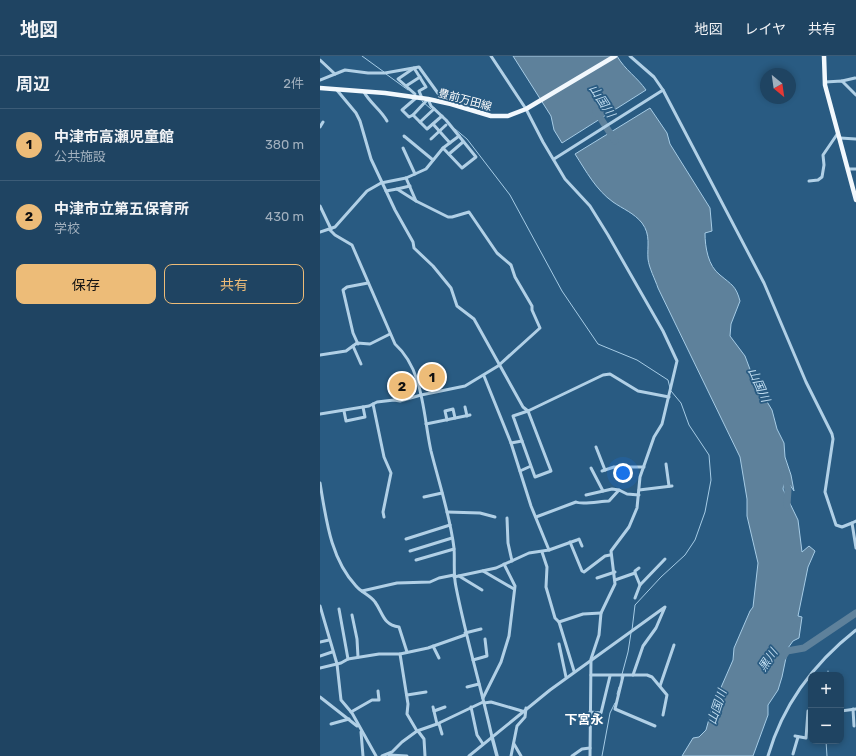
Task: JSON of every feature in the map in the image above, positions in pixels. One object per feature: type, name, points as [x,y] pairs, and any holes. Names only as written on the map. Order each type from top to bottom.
[{"type":"main road","name":"豊前万田線","points":[[320,88],[416,97],[498,117],[508,116],[528,108],[615,56]]},
{"type":"main road","points":[[824,56],[825,82],[856,200]]},
{"type":"street","points":[[492,56],[528,108],[565,179],[590,206],[608,235],[677,361],[662,424],[654,437],[644,467],[634,517],[611,551],[610,555],[615,572],[615,580],[612,592],[601,613],[599,636],[591,659],[590,756]]},
{"type":"street","points":[[630,56],[654,77],[663,90],[764,283],[806,382],[832,434],[833,438],[825,492],[838,527],[856,521]]},
{"type":"street","points":[[320,60],[334,74]]},
{"type":"street","points":[[320,80],[345,70],[385,73],[419,67],[445,103]]},
{"type":"street","points":[[414,68],[426,87],[419,91],[416,97],[402,110],[409,117],[413,115],[428,99],[434,109],[442,116],[476,157],[462,168],[444,148]]},
{"type":"street","points":[[414,68],[398,79],[416,97]]},
{"type":"street","points":[[406,86],[420,77]]},
{"type":"street","points":[[825,82],[842,81],[855,78]]},
{"type":"street","points":[[842,81],[856,95]]},
{"type":"street","points":[[335,89],[356,113],[360,120],[364,139],[381,183],[413,242],[414,248],[433,266],[451,288],[456,306],[474,319],[498,366],[523,407],[528,411],[551,471],[535,477],[513,416],[528,411],[603,375],[610,374],[638,390],[669,397]]},
{"type":"street","points":[[554,159],[663,90]]},
{"type":"street","points":[[416,97],[419,91]]},
{"type":"street","points":[[364,92],[368,99],[382,112],[387,121]]},
{"type":"street","points":[[420,122],[434,109]]},
{"type":"street","points":[[413,115],[427,129],[442,116]]},
{"type":"street","points":[[320,127],[323,122]]},
{"type":"street","points":[[433,124],[450,143]]},
{"type":"street","points":[[431,139],[446,125]]},
{"type":"street","points":[[809,181],[822,178],[824,164],[823,155],[839,135],[856,139]]},
{"type":"street","points":[[404,136],[433,160]]},
{"type":"street","points":[[320,232],[335,227],[360,197],[381,183],[406,178],[426,169],[444,148],[459,136]]},
{"type":"street","points":[[449,154],[463,142]]},
{"type":"street","points":[[403,148],[415,174]]},
{"type":"street","points":[[848,169],[856,169]]},
{"type":"street","points":[[406,178],[416,201]]},
{"type":"street","points":[[386,191],[410,186]]},
{"type":"street","points":[[320,414],[394,400],[400,401],[465,386],[484,376],[498,366],[540,328],[532,310],[532,306],[515,277],[511,265],[497,253],[469,212],[448,217],[416,201],[397,189]]},
{"type":"street","points":[[320,206],[335,235],[352,245],[390,334],[395,344],[405,354],[421,395],[426,424],[450,525],[454,550],[454,576],[465,634],[497,756]]},
{"type":"street","points":[[358,344],[353,333],[343,290],[346,286],[368,283]]},
{"type":"street","points":[[320,355],[346,351],[358,344],[370,344],[390,334]]},
{"type":"street","points":[[353,346],[362,364]]},
{"type":"street","points":[[484,376],[511,443],[536,517],[550,550]]},
{"type":"street","points":[[373,404],[384,457],[391,473],[382,512],[384,517]]},
{"type":"street","points":[[344,410],[346,421],[365,417],[363,407]]},
{"type":"street","points":[[426,424],[468,416],[465,407]]},
{"type":"street","points":[[447,420],[445,411],[453,409],[455,418]]},
{"type":"street","points":[[511,443],[522,441]]},
{"type":"street","points":[[596,447],[604,470],[614,467],[644,467]]},
{"type":"street","points":[[639,490],[671,486],[666,464]]},
{"type":"street","points":[[520,471],[531,466]]},
{"type":"street","points":[[591,468],[603,491]]},
{"type":"street","points":[[320,482],[330,540],[337,556],[356,586],[374,600],[386,622],[391,626],[399,627],[407,652]]},
{"type":"street","points":[[586,495],[612,489],[619,490],[627,494],[639,495]]},
{"type":"street","points":[[536,517],[576,502],[580,504],[596,501],[609,502],[619,490]]},
{"type":"street","points":[[424,497],[442,493]]},
{"type":"street","points":[[447,512],[480,514],[495,518]]},
{"type":"street","points":[[508,518],[508,543],[512,561]]},
{"type":"street","points":[[852,523],[856,548]]},
{"type":"street","points":[[406,539],[450,525]]},
{"type":"street","points":[[410,551],[452,538]]},
{"type":"street","points":[[362,591],[396,583],[430,582],[439,578],[483,571],[512,561],[529,553],[550,550],[579,540],[582,546]]},
{"type":"street","points":[[570,542],[582,571],[584,572],[605,556],[610,555]]},
{"type":"street","points":[[416,560],[454,550]]},
{"type":"street","points":[[542,552],[547,567],[546,587],[555,618],[559,622],[574,671]]},
{"type":"street","points":[[635,598],[640,585],[665,559]]},
{"type":"street","points":[[387,755],[418,731],[438,724],[483,701],[501,662],[509,636],[514,589],[504,564]]},
{"type":"street","points":[[615,580],[635,573],[635,571],[639,568]]},
{"type":"street","points":[[483,571],[514,589]]},
{"type":"street","points":[[597,578],[615,572]]},
{"type":"street","points":[[635,573],[640,585]]},
{"type":"street","points":[[459,576],[482,590]]},
{"type":"street","points":[[320,607],[332,652],[337,664],[341,700],[351,712],[376,756]]},
{"type":"street","points":[[469,756],[522,711],[566,677],[665,607],[656,628],[643,646],[633,675]]},
{"type":"street","points":[[340,609],[348,659]]},
{"type":"street","points":[[559,622],[583,614],[601,613]]},
{"type":"street","points":[[352,615],[357,639],[358,657]]},
{"type":"street","points":[[320,628],[326,626]]},
{"type":"street","points":[[320,668],[341,664],[348,659],[358,657],[400,654],[433,646],[481,629]]},
{"type":"street","points":[[768,756],[783,715],[802,686],[823,659],[856,630]]},
{"type":"street","points":[[473,660],[487,656],[485,638]]},
{"type":"street","points":[[320,642],[329,640]]},
{"type":"street","points":[[559,644],[566,677]]},
{"type":"street","points":[[660,686],[674,645]]},
{"type":"street","points":[[433,646],[439,658]]},
{"type":"street","points":[[320,656],[332,652]]},
{"type":"street","points":[[400,654],[407,695],[407,714],[424,739],[425,756]]},
{"type":"street","points":[[590,675],[633,675],[652,677],[667,695],[663,715]]},
{"type":"street","points":[[590,712],[601,712],[610,676]]},
{"type":"street","points":[[623,676],[615,709],[655,726]]},
{"type":"street","points":[[467,687],[479,684]]},
{"type":"street","points":[[351,712],[372,700],[379,700],[378,691]]},
{"type":"street","points":[[407,695],[426,692]]},
{"type":"street","points":[[320,696],[360,729],[363,756]]},
{"type":"street","points":[[483,701],[522,711]]},
{"type":"street","points":[[433,707],[442,734]]},
{"type":"street","points":[[434,711],[445,707]]},
{"type":"street","points":[[471,708],[477,735],[483,744]]},
{"type":"street","points":[[511,756],[517,726],[525,717],[526,708]]},
{"type":"street","points":[[844,711],[855,709],[854,726]]},
{"type":"street","points":[[793,754],[797,736],[806,738],[808,712]]},
{"type":"street","points":[[331,724],[349,719]]},
{"type":"street","points":[[514,744],[521,756]]},
{"type":"street","points":[[572,756],[582,749],[590,748]]},
{"type":"street","points":[[382,756],[408,756]]},
{"type":"water","points":[[513,56],[617,56],[646,90],[562,143],[554,130],[551,116]]},
{"type":"water","points":[[650,108],[667,133],[670,144],[710,208],[712,231],[705,233],[708,256],[716,271],[735,289],[740,301],[731,324],[730,336],[745,356],[754,380],[772,410],[777,429],[784,443],[785,457],[794,491],[785,478],[783,489],[798,520],[802,552],[809,546],[815,551],[808,567],[798,616],[802,617],[799,638],[793,641],[788,648],[778,690],[768,705],[768,715],[753,756],[682,756],[693,738],[699,737],[706,730],[712,708],[733,660],[734,648],[753,607],[758,563],[747,516],[747,499],[740,457],[658,288],[648,259],[648,236],[645,227],[636,216],[613,202],[601,192],[575,154]]},
{"type":"waterway","points":[[362,56],[384,72]]},
{"type":"waterway","points":[[386,74],[408,90]]},
{"type":"waterway","points":[[422,101],[431,109]]},
{"type":"waterway","name":"山国川","points":[[596,111],[615,141]]},
{"type":"waterway","points":[[455,129],[467,139],[510,195],[562,291],[598,344],[637,360],[668,380],[670,388]]},
{"type":"waterway","points":[[632,630],[635,605],[661,577],[685,555],[695,540],[705,512],[711,480],[709,455],[689,425],[681,403],[671,391]]},
{"type":"waterway","name":"山国川","points":[[784,472],[788,490],[787,505]]},
{"type":"waterway","name":"黒川","points":[[783,657],[787,651],[804,648],[856,613]]},
{"type":"waterway","points":[[621,678],[631,633]]},
{"type":"waterway","points":[[617,694],[619,687]]},
{"type":"waterway","points":[[602,756],[610,713],[615,703]]},
{"type":"waterway","points":[[826,744],[827,756]]},
{"type":"place","name":"中津市高瀬児童館","points":[[432,377]]},
{"type":"place","name":"中津市立第五保育所","points":[[402,386]]},
{"type":"district","name":"下宮永","points":[[584,719]]}]
